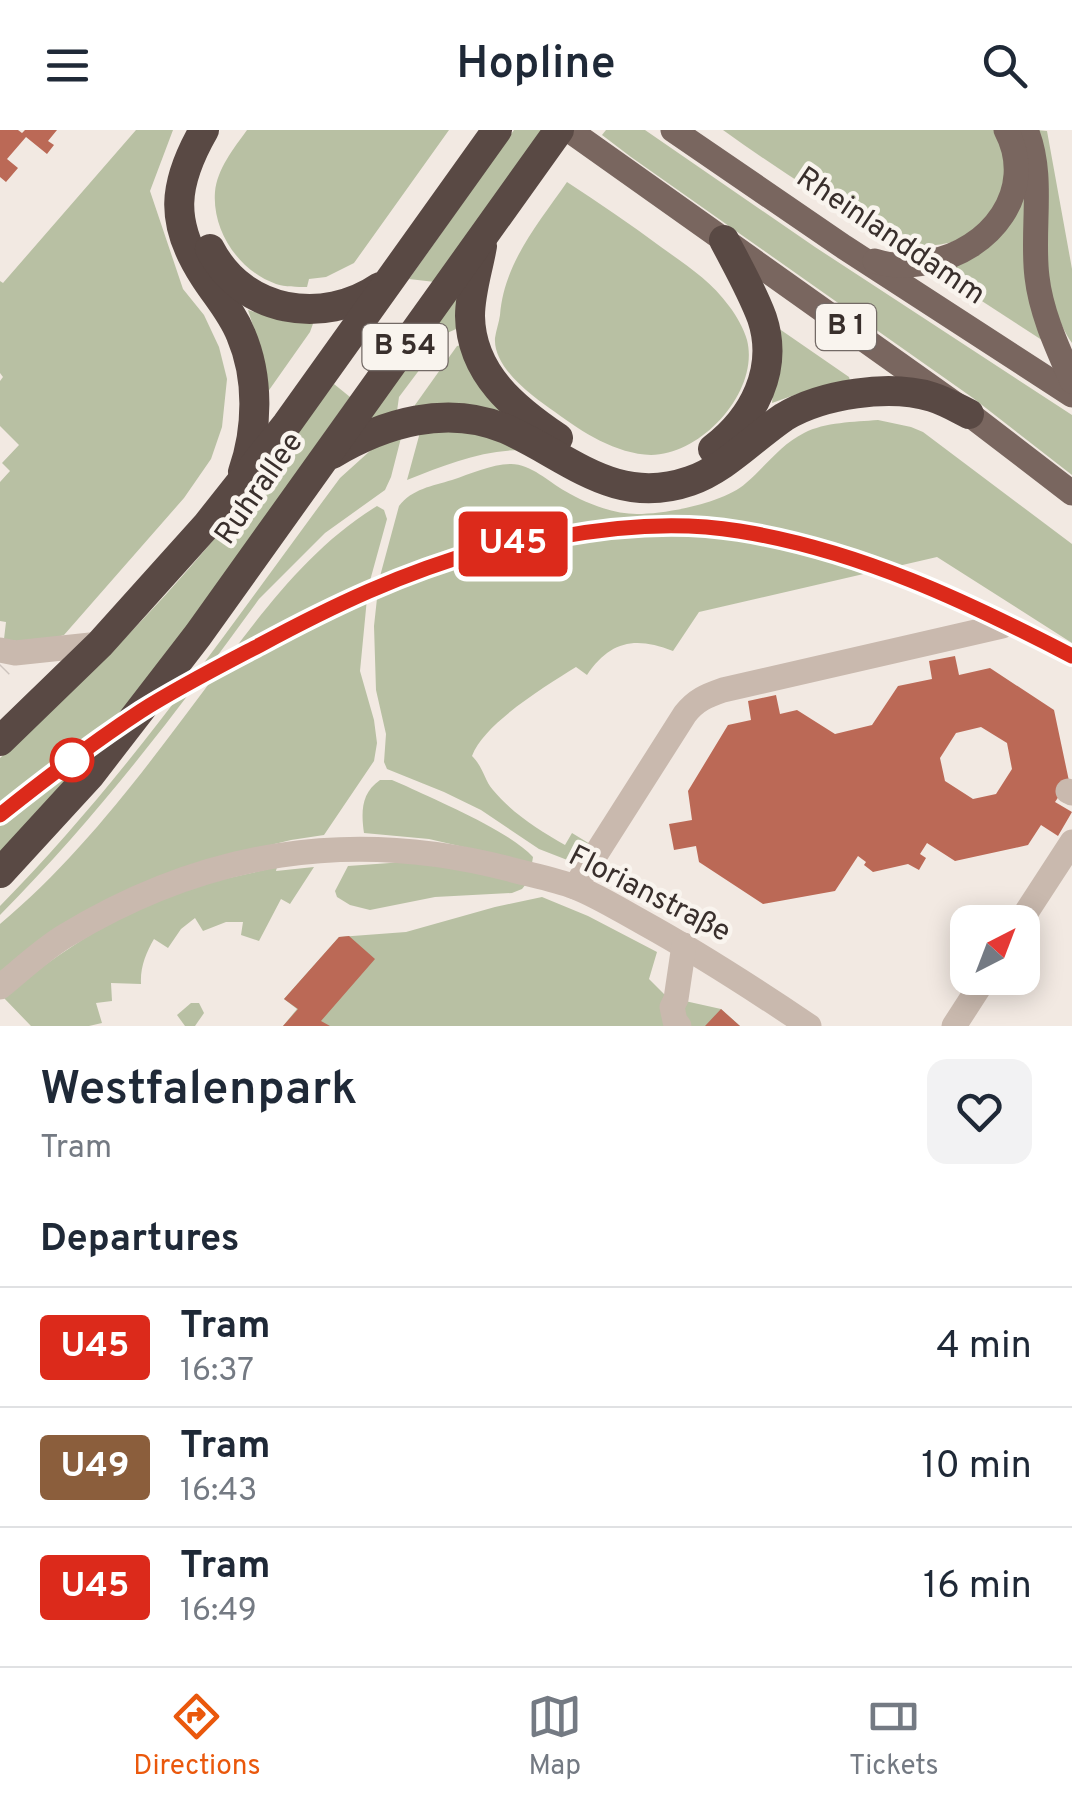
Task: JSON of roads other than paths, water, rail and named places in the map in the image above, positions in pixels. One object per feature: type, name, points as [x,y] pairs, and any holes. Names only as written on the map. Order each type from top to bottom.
[{"type":"highway","points":[[204,130],[186,164],[178,204],[181,229],[190,252],[226,305],[249,360],[254,432],[234,490]]},
{"type":"highway","points":[[228,130],[202,174],[199,217],[217,262],[236,283],[257,298],[280,306],[322,308],[364,297],[396,272]]},
{"type":"highway","name":"Ruhrallee","points":[[0,873],[90,776],[198,635],[559,130]]},
{"type":"highway","name":"Ruhrallee","points":[[0,741],[100,644],[190,545],[287,424],[488,142]]},
{"type":"highway","points":[[487,231],[470,316],[486,374],[505,398],[565,443],[619,468],[643,471],[692,460],[716,446],[745,418],[764,380],[767,347],[762,320],[724,240]]},
{"type":"highway","points":[[322,462],[366,436],[408,421],[472,420],[503,428],[601,480],[660,488],[690,481],[716,469],[794,410],[825,399],[867,393],[912,393],[968,414]]},
{"type":"main road","name":"B 1","points":[[569,130],[1072,492]]},
{"type":"main road","name":"Rheinlanddamm","points":[[674,130],[1072,396]]},
{"type":"main road","points":[[844,247],[882,264],[904,266],[941,260],[974,246],[1000,220],[1009,204],[1016,161],[1006,130]]},
{"type":"main road","points":[[1026,130],[1035,172],[1037,278],[1050,326],[1072,381]]},
{"type":"street","points":[[575,887],[685,714],[704,696],[1002,626]]},
{"type":"street","points":[[5,656],[100,644]]},
{"type":"street","points":[[1031,905],[1072,842]]},
{"type":"street","name":"Florianstraße","points":[[0,987],[62,938],[151,892],[209,872],[283,855],[320,850],[393,850],[467,858],[575,887],[684,944],[809,1026]]},
{"type":"street","points":[[678,1026],[672,1008],[684,944]]},
{"type":"street","points":[[954,1026],[974,995]]},
{"type":"tram line","name":"U45","points":[[0,815],[142,710],[330,607],[419,570],[488,549],[591,531],[663,525],[734,530],[816,547],[942,592],[1072,656]]}]
